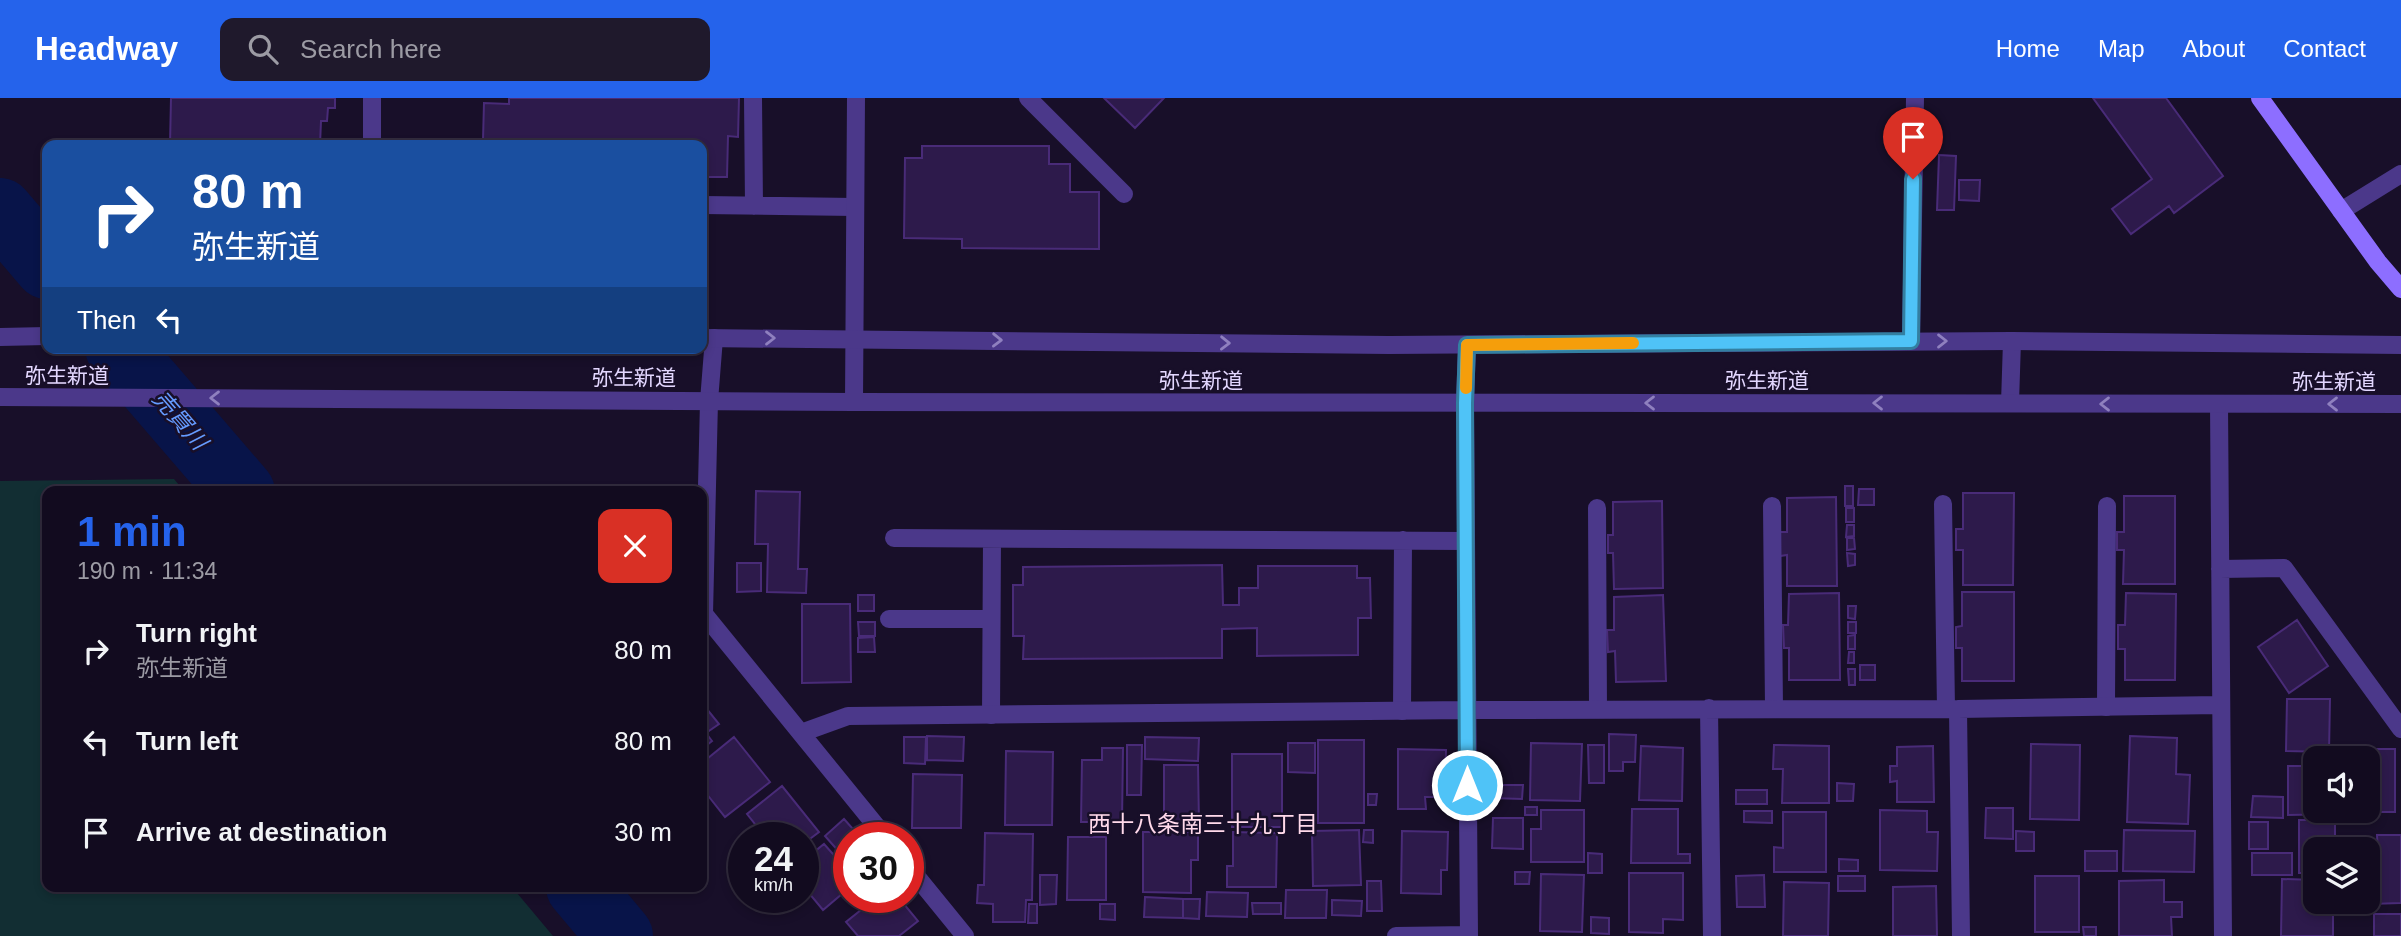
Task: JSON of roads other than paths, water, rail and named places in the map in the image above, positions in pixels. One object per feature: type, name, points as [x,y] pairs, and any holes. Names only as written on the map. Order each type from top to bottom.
[{"type":"main road","points":[[2260,98],[2401,289]]},
{"type":"street","points":[[372,98],[372,140]]},
{"type":"street","points":[[753,98],[754,206]]},
{"type":"street","points":[[854,402],[856,98]]},
{"type":"street","points":[[1028,98],[1124,194]]},
{"type":"street","points":[[1911,341],[1914,98]]},
{"type":"street","points":[[2341,211],[2401,174]]},
{"type":"street","points":[[707,205],[855,207]]},
{"type":"street","name":"弥生新道","points":[[3,337],[42,336]]},
{"type":"street","points":[[707,486],[708,338]]},
{"type":"street","name":"弥生新道","points":[[708,338],[1467,345],[1911,341],[2401,345]]},
{"type":"street","points":[[2010,403],[2012,341]]},
{"type":"street","points":[[1396,936],[1469,936],[1465,403],[1467,345]]},
{"type":"street","name":"弥生新道","points":[[0,397],[854,402],[2401,404]]},
{"type":"street","points":[[2219,404],[2222,936]]},
{"type":"street","points":[[1942,504],[1961,936]]},
{"type":"street","points":[[1772,506],[1774,708]]},
{"type":"street","points":[[2106,707],[2107,506]]},
{"type":"street","points":[[1597,508],[1598,709]]},
{"type":"street","points":[[894,538],[1466,541]]},
{"type":"street","points":[[991,715],[992,538]]},
{"type":"street","points":[[1402,711],[1403,540]]},
{"type":"street","points":[[2220,569],[2284,568],[2401,729]]},
{"type":"street","points":[[707,618],[873,822]]},
{"type":"street","points":[[889,619],[991,619]]},
{"type":"street","points":[[801,733],[848,716],[2220,705]]},
{"type":"street","points":[[1709,708],[1713,936]]},
{"type":"street","points":[[924,886],[965,936]]},
{"type":"waterway","name":"売買川","points":[[0,211],[42,260]]},
{"type":"waterway","name":"売買川","points":[[123,354],[237,486]]},
{"type":"waterway","name":"売買川","points":[[583,892],[620,936]]},
{"type":"district","name":"西十八条南三十九丁目","points":[[1203,824]]}]
